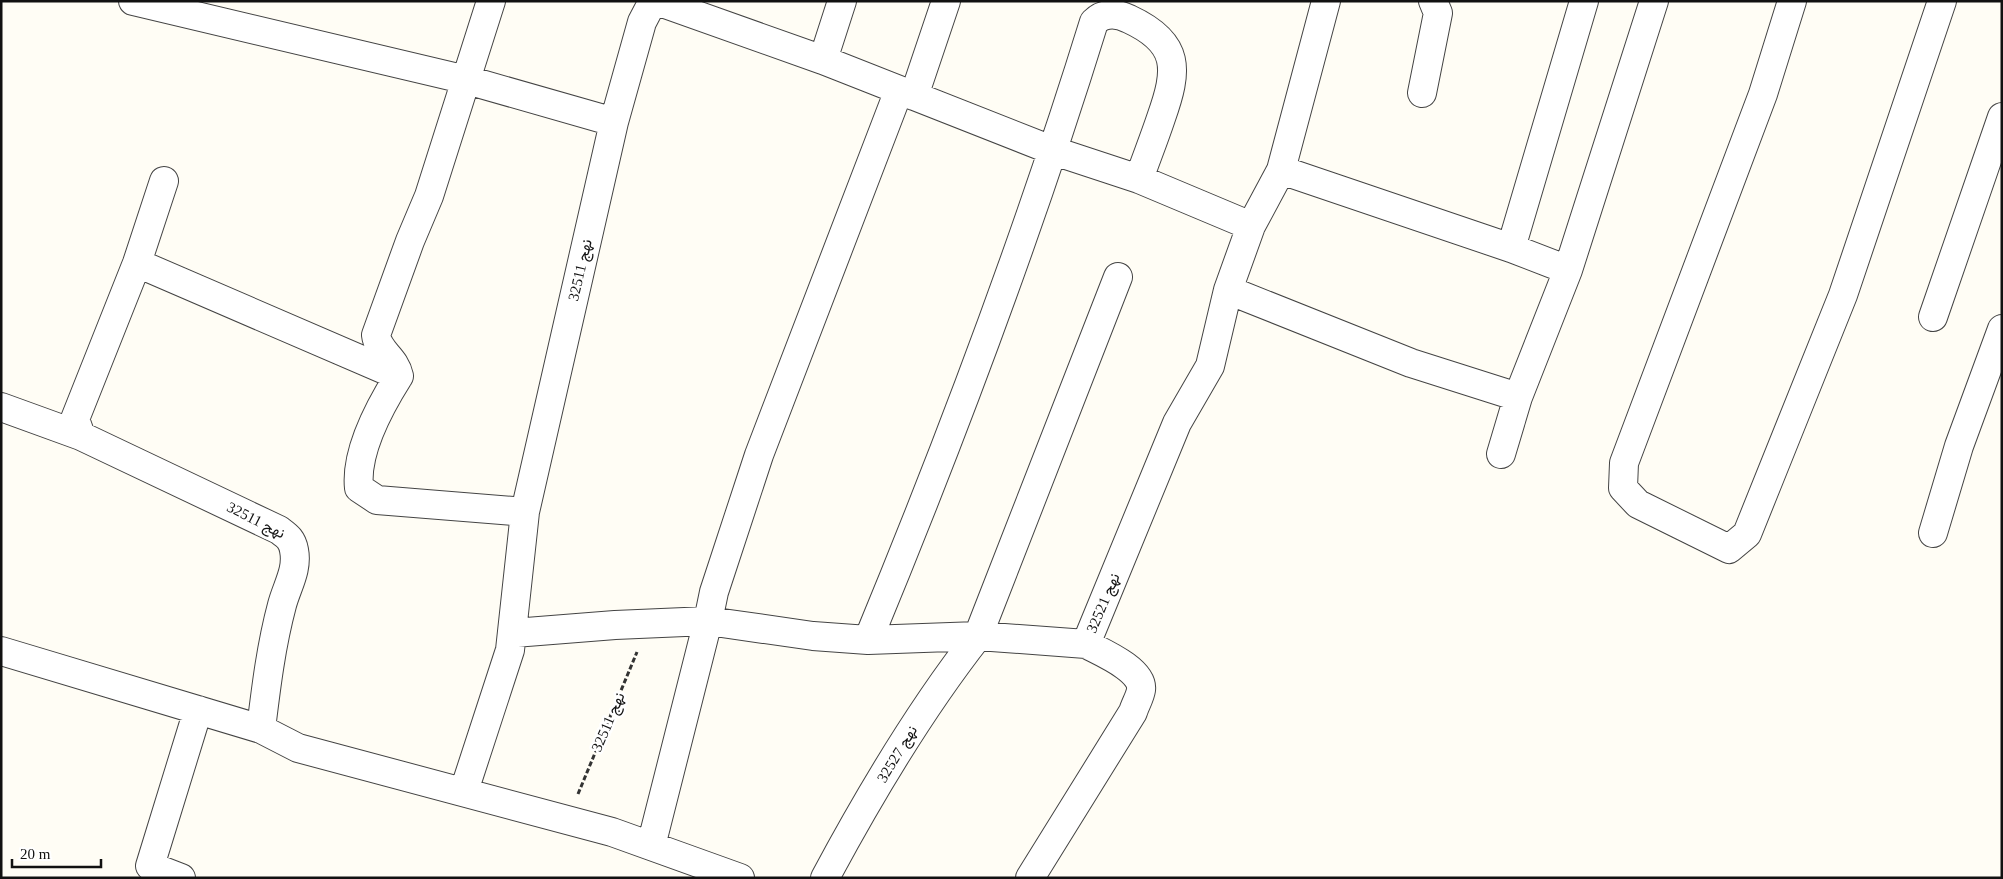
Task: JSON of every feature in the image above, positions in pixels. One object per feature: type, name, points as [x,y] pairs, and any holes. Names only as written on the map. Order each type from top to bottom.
[{"type":"street","points":[[133,1],[467,80],[614,122]]},
{"type":"street","points":[[491,1],[421,218],[410,241],[376,335],[380,346],[397,365],[399,376],[384,398],[366,442],[358,479],[359,488],[377,500],[525,512]]},
{"type":"street","name":"نهج 32511","points":[[464,791],[514,634],[525,512],[614,122],[642,22],[653,1]]},
{"type":"street","points":[[657,1],[824,60],[1054,151],[1139,180],[1251,226]]},
{"type":"street","points":[[824,60],[842,1]]},
{"type":"street","points":[[651,846],[714,592],[759,455],[946,1]]},
{"type":"street","name":"نهج 32521","points":[[1030,878],[1133,712],[1142,689],[1139,679],[1123,663],[1086,644],[1177,423],[1210,366],[1228,290],[1251,226],[1281,170],[1326,1]]},
{"type":"street","points":[[1422,92],[1438,13],[1433,1]]},
{"type":"street","points":[[1511,248],[1584,1]]},
{"type":"street","points":[[1501,454],[1518,397],[1568,270],[1654,1]]},
{"type":"street","points":[[1792,1],[1763,94],[1624,463],[1623,488],[1638,504],[1729,549],[1747,534],[1843,295],[1942,1]]},
{"type":"street","points":[[868,640],[936,477],[1007,287],[1054,151],[1094,22],[1104,15],[1122,16],[1146,26],[1164,43],[1172,60],[1173,82],[1139,180]]},
{"type":"street","points":[[1933,317],[2002,117]]},
{"type":"street","points":[[1281,170],[1511,248],[1568,270]]},
{"type":"street","points":[[81,436],[75,419],[137,263],[164,181]]},
{"type":"street","points":[[137,263],[399,376]]},
{"type":"street","name":"نهج 32527","points":[[825,878],[849,834],[939,685],[978,636],[1118,277]]},
{"type":"street","points":[[1228,290],[1411,363],[1518,397]]},
{"type":"street","points":[[1933,533],[1959,446],[2002,329]]},
{"type":"street","points":[[1,407],[81,436]]},
{"type":"street","name":"نهج 32511","points":[[81,436],[279,530],[291,538],[295,570],[282,603],[267,676],[261,729]]},
{"type":"street","points":[[514,634],[708,621],[813,636],[868,640],[978,636],[1019,640],[1054,640],[1086,644]]},
{"type":"street","points":[[1,651],[261,729],[298,748],[612,832],[740,878]]},
{"type":"street","points":[[180,878],[148,872],[198,710]]},
{"type":"path","name":"نهج 32511","points":[[567,820],[649,624]]}]
